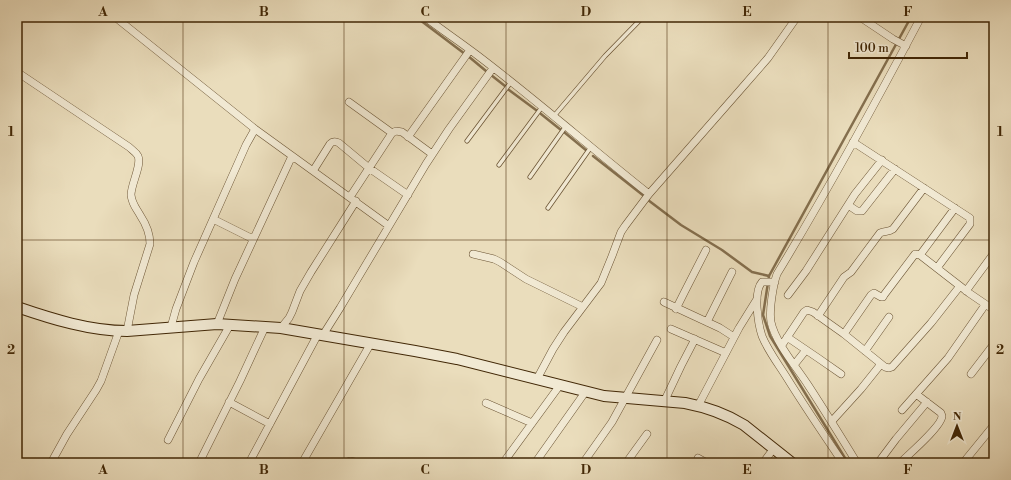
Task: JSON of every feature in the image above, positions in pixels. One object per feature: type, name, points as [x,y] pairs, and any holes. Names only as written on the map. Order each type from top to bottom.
[{"type":"street","points":[[425,17],[511,82],[649,194]]},
{"type":"street","points":[[537,379],[553,349],[603,279],[621,232],[649,194],[768,58],[797,17]]},
{"type":"street","points":[[860,17],[904,44]]},
{"type":"street","points":[[843,463],[765,343],[760,330],[759,322],[757,299],[759,286],[760,284],[770,282],[777,274],[853,142],[904,44],[921,17]]},
{"type":"street","points":[[120,19],[255,129],[389,226]]},
{"type":"street","points":[[408,137],[470,50]]},
{"type":"street","points":[[249,463],[320,335],[389,226],[432,154],[493,68]]},
{"type":"street","points":[[17,72],[129,147],[138,156],[138,169],[133,182],[131,197],[150,237],[150,244],[123,331],[101,381],[67,434],[51,463]]},
{"type":"street","points":[[349,102],[392,133]]},
{"type":"street","points":[[171,327],[176,308],[194,262],[246,145],[255,129]]},
{"type":"street","points":[[281,328],[289,318],[300,291],[310,272],[353,199],[369,168],[392,133],[399,131],[432,154]]},
{"type":"street","points":[[313,171],[330,144],[336,141],[369,168],[408,195]]},
{"type":"street","points":[[853,142],[970,218],[970,224],[937,268]]},
{"type":"street","points":[[217,324],[235,279],[292,156]]},
{"type":"street","points":[[788,295],[855,194],[882,160]]},
{"type":"street","points":[[848,205],[862,212],[894,168]]},
{"type":"street","points":[[818,316],[844,277],[851,272],[880,233],[889,232],[892,229],[924,188]]},
{"type":"street","points":[[920,255],[955,208]]},
{"type":"street","points":[[213,218],[253,239]]},
{"type":"street","points":[[676,308],[706,250]]},
{"type":"street","points":[[966,291],[994,253]]},
{"type":"street","points":[[473,254],[494,259],[526,279],[583,307]]},
{"type":"street","points":[[844,334],[872,294],[874,293],[883,297],[915,254],[920,255],[966,291],[994,310]]},
{"type":"street","points":[[707,322],[732,272]]},
{"type":"street","points":[[770,282],[772,297],[771,320],[775,333],[794,365],[832,421],[857,463]]},
{"type":"street","points":[[782,345],[807,310],[813,312],[844,334],[885,367],[889,368],[896,363],[931,323],[960,286]]},
{"type":"street","points":[[698,406],[734,337],[757,299]]},
{"type":"street","points":[[664,302],[720,328],[734,337]]},
{"type":"street","points":[[902,410],[948,358],[985,305]]},
{"type":"street","points":[[17,307],[68,323],[99,329],[123,331],[217,324],[281,328],[457,359],[604,396],[685,403],[698,406],[736,420],[792,463]]},
{"type":"street","points":[[865,351],[888,316]]},
{"type":"street","points":[[168,440],[195,386],[230,325]]},
{"type":"street","points":[[199,463],[265,327]]},
{"type":"street","points":[[671,329],[726,354]]},
{"type":"street","points":[[787,337],[841,374]]},
{"type":"street","points":[[664,402],[695,339]]},
{"type":"street","points":[[583,463],[612,422],[657,340]]},
{"type":"street","points":[[312,463],[303,461],[371,343]]},
{"type":"street","points":[[971,374],[994,344]]},
{"type":"street","points":[[794,365],[806,350]]},
{"type":"street","points":[[832,421],[881,364]]},
{"type":"street","points":[[503,463],[560,385]]},
{"type":"street","points":[[535,463],[586,391]]},
{"type":"street","points":[[900,463],[932,432],[942,417],[941,413],[916,394]]},
{"type":"street","points":[[229,402],[270,424]]},
{"type":"street","points":[[878,463],[896,439],[928,402]]},
{"type":"street","points":[[486,403],[532,423]]},
{"type":"street","points":[[963,463],[994,425]]},
{"type":"street","points":[[626,463],[647,434]]},
{"type":"street","points":[[763,463],[774,448]]},
{"type":"street","points":[[698,458],[707,463]]},
{"type":"street","points":[[343,463],[350,461],[360,463]]},
{"type":"lane","points":[[554,116],[591,72],[643,17]]},
{"type":"lane","points":[[467,141],[511,82]]},
{"type":"lane","points":[[499,165],[542,107]]},
{"type":"lane","points":[[530,177],[566,126]]},
{"type":"lane","points":[[548,208],[591,147]]},
{"type":"waterway","points":[[416,17],[465,54]]},
{"type":"waterway","points":[[848,463],[770,336],[763,315],[769,276],[911,17]]},
{"type":"waterway","points":[[468,56],[486,71]]},
{"type":"waterway","points":[[491,75],[505,86]]},
{"type":"waterway","points":[[509,90],[536,110]]},
{"type":"waterway","points":[[541,114],[561,130]]},
{"type":"waterway","points":[[564,132],[587,151]]},
{"type":"waterway","points":[[593,156],[644,196]]},
{"type":"waterway","points":[[648,200],[681,225],[722,250],[752,272],[769,276]]}]
